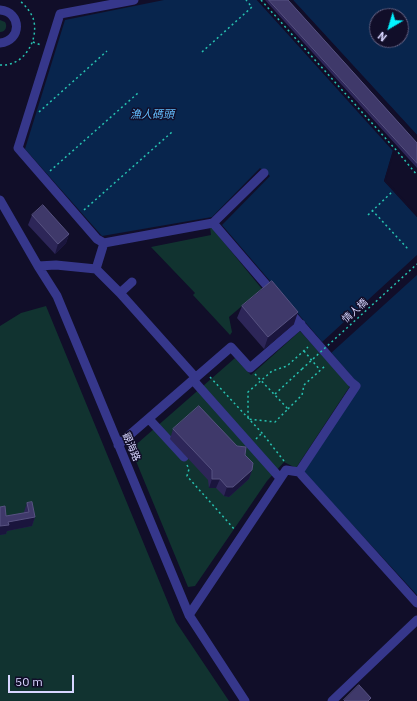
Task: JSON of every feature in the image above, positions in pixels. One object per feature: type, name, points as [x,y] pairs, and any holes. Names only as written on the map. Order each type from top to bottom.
[{"type":"street","points":[[96,269],[100,241],[18,148],[60,14],[134,0]]},
{"type":"street","points":[[0,10],[7,11],[12,14],[17,24],[15,35],[7,42],[0,43]]},
{"type":"street","points":[[100,241],[213,223],[264,173]]},
{"type":"street","name":"觀海路","points":[[0,200],[57,296],[118,446],[190,614],[245,701]]},
{"type":"street","points":[[213,223],[356,386],[299,472]]},
{"type":"street","points":[[38,266],[56,265],[96,269],[120,293],[280,478]]},
{"type":"street","points":[[120,293],[132,282]]},
{"type":"street","points":[[118,446],[231,347],[250,368],[301,324]]},
{"type":"street","points":[[149,419],[184,457]]},
{"type":"street","points":[[190,614],[286,470],[299,472],[417,603]]},
{"type":"street","points":[[332,701],[417,620]]},
{"type":"path","points":[[0,65],[4,66],[16,62],[26,53],[33,42],[35,30],[33,18],[26,7],[19,0]]},
{"type":"path","points":[[202,52],[252,7],[246,0]]},
{"type":"path","points":[[261,0],[417,175]]},
{"type":"path","points":[[35,116],[107,51]]},
{"type":"path","points":[[47,174],[138,93]]},
{"type":"path","points":[[82,213],[172,132]]},
{"type":"path","points":[[368,215],[393,191]]},
{"type":"path","points":[[372,210],[408,249]]},
{"type":"path","name":"情人橋","points":[[275,394],[417,264]]},
{"type":"path","points":[[248,419],[248,392],[272,372],[287,366],[315,341]]},
{"type":"path","points":[[304,351],[320,370]]},
{"type":"path","points":[[248,419],[275,422],[302,395],[304,385],[332,360]]},
{"type":"path","points":[[250,368],[288,409]]},
{"type":"path","points":[[204,371],[286,463],[286,470]]},
{"type":"path","points":[[184,457],[189,469],[187,476],[242,537]]},
{"type":"green space","points":[[0,20],[5,22],[6,26],[5,30],[2,32],[0,32]]},
{"type":"green space","points":[[210,227],[262,289],[229,317],[232,332],[230,335],[193,295],[195,293],[151,247],[211,235]]},
{"type":"green space","points":[[46,306],[176,622],[229,701],[0,701],[0,326],[21,313]]},
{"type":"green space","points":[[300,331],[350,386],[296,468],[284,462],[267,481],[195,586],[188,587],[131,449],[235,358],[251,375]]},
{"type":"water","name":"漁人碼頭","points":[[164,0],[257,0],[393,151],[384,181],[417,217],[417,595],[302,470],[360,386],[222,225],[270,176],[260,168],[212,217],[102,236],[25,149],[65,20]]},
{"type":"water","points":[[293,0],[417,0],[417,135]]},
{"type":"pier","points":[[257,0],[259,0],[395,149],[386,180],[417,214],[417,217],[384,181],[393,150]]},
{"type":"pier","points":[[291,0],[293,0],[417,135],[417,137]]},
{"type":"pier","points":[[417,255],[417,275],[330,354],[321,343]]},
{"type":"building","points":[[269,0],[288,0],[417,143],[417,163]]},
{"type":"building","points":[[43,205],[69,234],[58,244],[32,215]]},
{"type":"building","points":[[272,281],[298,312],[268,337],[242,306]]},
{"type":"building","points":[[199,406],[237,446],[246,447],[245,455],[253,463],[252,470],[233,487],[227,487],[220,479],[212,479],[212,470],[173,429]]},
{"type":"building","points":[[32,502],[35,517],[8,522],[9,525],[0,526],[0,507],[5,506],[6,516],[29,512],[27,503]]},
{"type":"building","points":[[359,685],[371,698],[368,701],[345,701],[344,700]]}]
